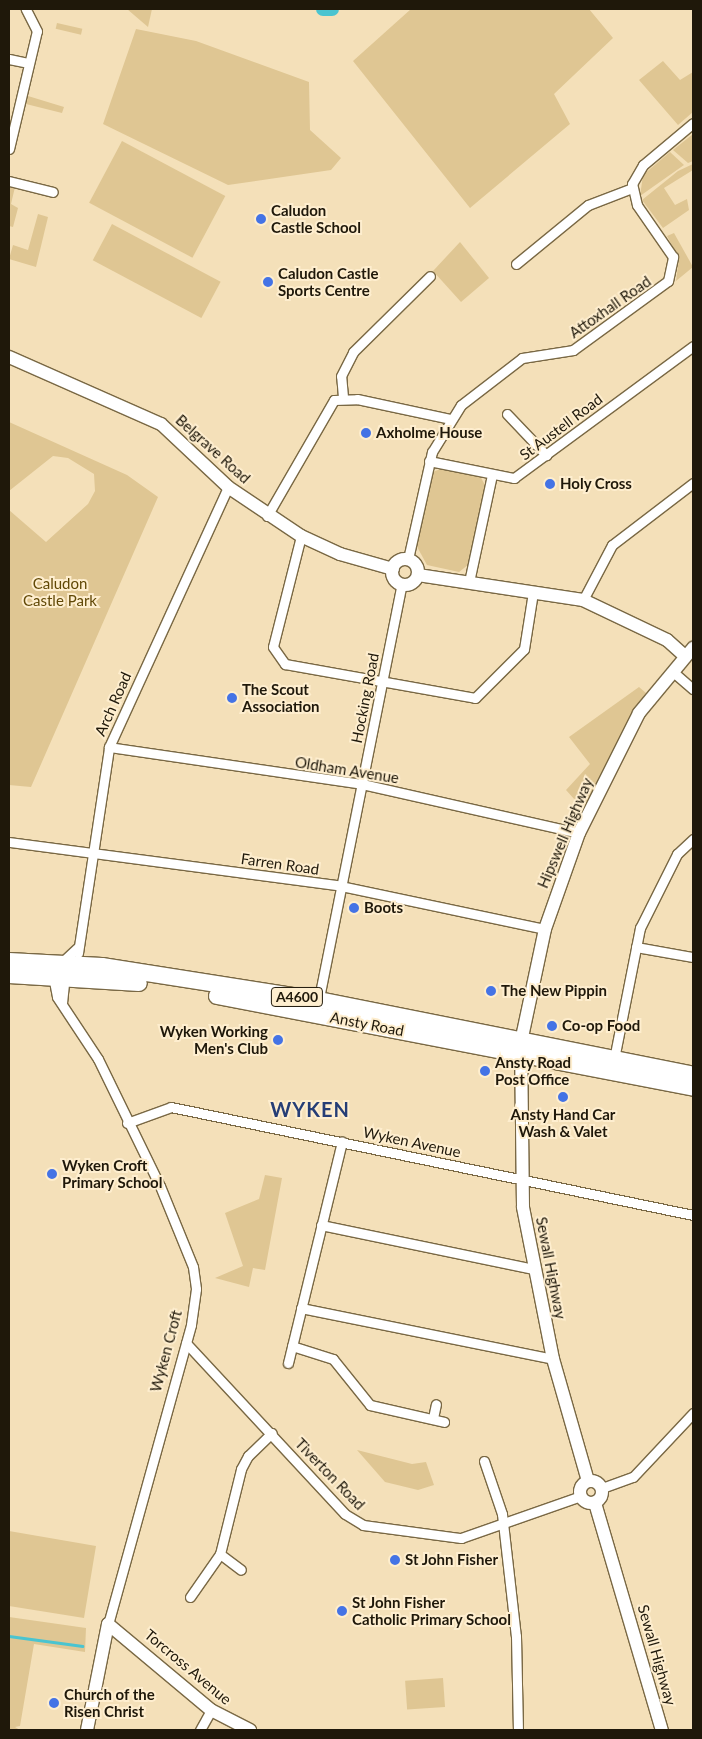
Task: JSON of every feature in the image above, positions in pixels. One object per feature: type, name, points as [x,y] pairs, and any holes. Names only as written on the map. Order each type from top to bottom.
[{"type":"highway","name":"Ansty Road","points":[[9,961],[318,1002],[693,1088]]},
{"type":"highway","name":"Ansty Road","points":[[9,975],[63,969]]},
{"type":"highway","name":"Ansty Road","points":[[520,1048],[614,1059],[693,1075]]},
{"type":"street","points":[[9,149],[37,28],[26,9]]},
{"type":"street","points":[[9,59],[28,63]]},
{"type":"street","points":[[516,264],[588,205],[632,188],[640,167],[693,123]]},
{"type":"street","points":[[9,181],[53,192]]},
{"type":"street","name":"Attoxhall Road","points":[[408,559],[429,461],[450,419],[470,396],[519,360],[570,352],[668,281],[673,269],[671,254],[637,205],[632,188]]},
{"type":"street","points":[[343,397],[340,376],[352,352],[430,276]]},
{"type":"street","name":"St Austell Road","points":[[429,461],[514,478],[693,346]]},
{"type":"street","name":"Belgrave Road","points":[[9,357],[161,424],[228,487],[267,516],[301,536],[340,554],[393,569]]},
{"type":"street","points":[[267,516],[325,409],[343,397],[450,419]]},
{"type":"street","points":[[507,414],[546,455]]},
{"type":"street","points":[[469,582],[492,475]]},
{"type":"street","points":[[583,600],[612,545],[693,483]]},
{"type":"street","name":"Arch Road","points":[[63,969],[77,948],[109,747],[228,487]]},
{"type":"street","points":[[301,536],[274,654],[285,664],[383,678],[475,698],[524,649],[533,592]]},
{"type":"street","points":[[418,574],[413,582],[402,584],[393,569],[408,559],[418,574],[583,600],[689,652]]},
{"type":"street","name":"Hocking Road","points":[[318,1002],[402,584]]},
{"type":"street","name":"Hipswell Highway","points":[[520,1048],[545,929],[579,833],[624,738],[672,671],[689,652]]},
{"type":"street","points":[[672,671],[693,689]]},
{"type":"street","name":"Oldham Avenue","points":[[109,747],[362,784],[579,833]]},
{"type":"street","points":[[614,1059],[643,919],[691,840]]},
{"type":"street","name":"Farren Road","points":[[9,842],[93,851],[341,886],[545,929]]},
{"type":"street","points":[[636,947],[693,957]]},
{"type":"street","name":"Wyken Croft","points":[[63,969],[52,986],[98,1060],[127,1123],[160,1186],[193,1268],[196,1300],[186,1343],[108,1624],[87,1730]]},
{"type":"street","name":"Sewall Highway","points":[[520,1048],[521,1178],[534,1269],[553,1358],[588,1481]]},
{"type":"street","name":"Wyken Avenue","points":[[127,1123],[171,1107],[693,1215]]},
{"type":"street","points":[[288,1362],[342,1141]]},
{"type":"street","points":[[321,1225],[534,1269]]},
{"type":"street","points":[[301,1308],[553,1358]]},
{"type":"street","name":"Tiverton Road","points":[[186,1343],[272,1433],[345,1514],[363,1525],[450,1538],[502,1524],[581,1496]]},
{"type":"street","points":[[292,1346],[333,1359],[370,1405],[444,1422]]},
{"type":"street","points":[[432,1418],[436,1404]]},
{"type":"street","points":[[602,1488],[588,1481],[581,1496],[595,1503],[602,1488],[635,1475],[693,1413]]},
{"type":"street","points":[[190,1597],[220,1554],[241,1470],[248,1456],[272,1433]]},
{"type":"street","points":[[484,1461],[502,1524],[516,1636],[518,1730]]},
{"type":"street","name":"Sewall Highway","points":[[595,1503],[662,1730]]},
{"type":"street","points":[[220,1554],[241,1570]]},
{"type":"street","name":"Torcross Avenue","points":[[108,1624],[211,1710],[250,1730]]},
{"type":"street","points":[[200,1730],[211,1710]]},
{"type":"green space","points":[[127,9],[152,9],[148,27]]},
{"type":"green space","points":[[411,9],[589,9],[613,38],[554,94],[570,124],[470,208],[353,61]]},
{"type":"green space","points":[[57,23],[82,29],[81,35],[56,29]]},
{"type":"green space","points":[[136,29],[196,41],[309,82],[310,130],[341,158],[331,170],[228,185],[103,124]]},
{"type":"green space","points":[[663,61],[680,80],[693,72],[693,112],[678,125],[639,80]]},
{"type":"green space","points":[[28,96],[64,107],[62,113],[26,104]]},
{"type":"green space","points":[[693,134],[693,161],[688,163],[673,150]]},
{"type":"green space","points":[[122,141],[225,196],[192,258],[89,203]]},
{"type":"green space","points":[[670,152],[684,165],[640,196],[643,175]]},
{"type":"green space","points":[[693,164],[693,170],[664,188],[675,205],[687,199],[689,210],[663,228],[642,200],[678,171]]},
{"type":"green space","points":[[15,187],[11,204],[18,208],[13,227],[9,226],[9,188]]},
{"type":"green space","points":[[38,214],[48,217],[36,267],[9,259],[13,245],[28,250]]},
{"type":"green space","points":[[112,224],[221,282],[201,318],[93,260]]},
{"type":"green space","points":[[674,233],[693,267],[676,281],[679,258],[667,236]]},
{"type":"green space","points":[[460,242],[489,278],[461,302],[433,271]]},
{"type":"green space","name":"Caludon Castle Park","points":[[9,422],[127,475],[158,497],[31,787],[9,785],[9,510],[46,542],[88,504],[95,491],[94,474],[68,458],[53,456],[9,491]]},
{"type":"green space","points":[[444,468],[480,476],[485,485],[468,565],[459,572],[427,565],[415,543],[432,472]]},
{"type":"green space","points":[[639,687],[646,693],[584,810],[566,790],[590,764],[569,737]]},
{"type":"green space","points":[[265,1175],[282,1178],[265,1270],[253,1268],[249,1287],[215,1278],[243,1266],[225,1213],[259,1199]]},
{"type":"green space","points":[[357,1450],[412,1464],[426,1462],[434,1485],[418,1490],[385,1482]]},
{"type":"green space","points":[[9,1531],[96,1546],[84,1618],[9,1606]]},
{"type":"green space","points":[[9,1617],[86,1628],[85,1652],[34,1644],[20,1726],[15,1727],[20,1730],[9,1730]]},
{"type":"green space","points":[[443,1678],[445,1707],[407,1710],[405,1681]]},
{"type":"waterway","points":[[323,9],[332,9]]},
{"type":"waterway","points":[[9,1636],[82,1646]]},
{"type":"place","name":"Caludon Castle School","points":[[261,219]]},
{"type":"place","name":"Caludon Castle Sports Centre","points":[[268,282]]},
{"type":"place","name":"Axholme House","points":[[366,433]]},
{"type":"place","name":"Holy Cross","points":[[550,484]]},
{"type":"place","name":"The Scout Association","points":[[232,698]]},
{"type":"place","name":"Boots","points":[[354,908]]},
{"type":"place","name":"The New Pippin","points":[[491,991]]},
{"type":"place","name":"Co-op Food","points":[[552,1026]]},
{"type":"place","name":"Wyken Working Men's Club","points":[[278,1040]]},
{"type":"place","name":"Ansty Road Post Office","points":[[485,1071]]},
{"type":"place","name":"Ansty Hand Car Wash & Valet","points":[[563,1097]]},
{"type":"place","name":"Wyken Croft Primary School","points":[[52,1174]]},
{"type":"place","name":"St John Fisher","points":[[395,1560]]},
{"type":"place","name":"St John Fisher Catholic Primary School","points":[[342,1611]]},
{"type":"place","name":"Church of the Risen Christ","points":[[54,1703]]},
{"type":"district","name":"WYKEN","points":[[310,1109]]}]
